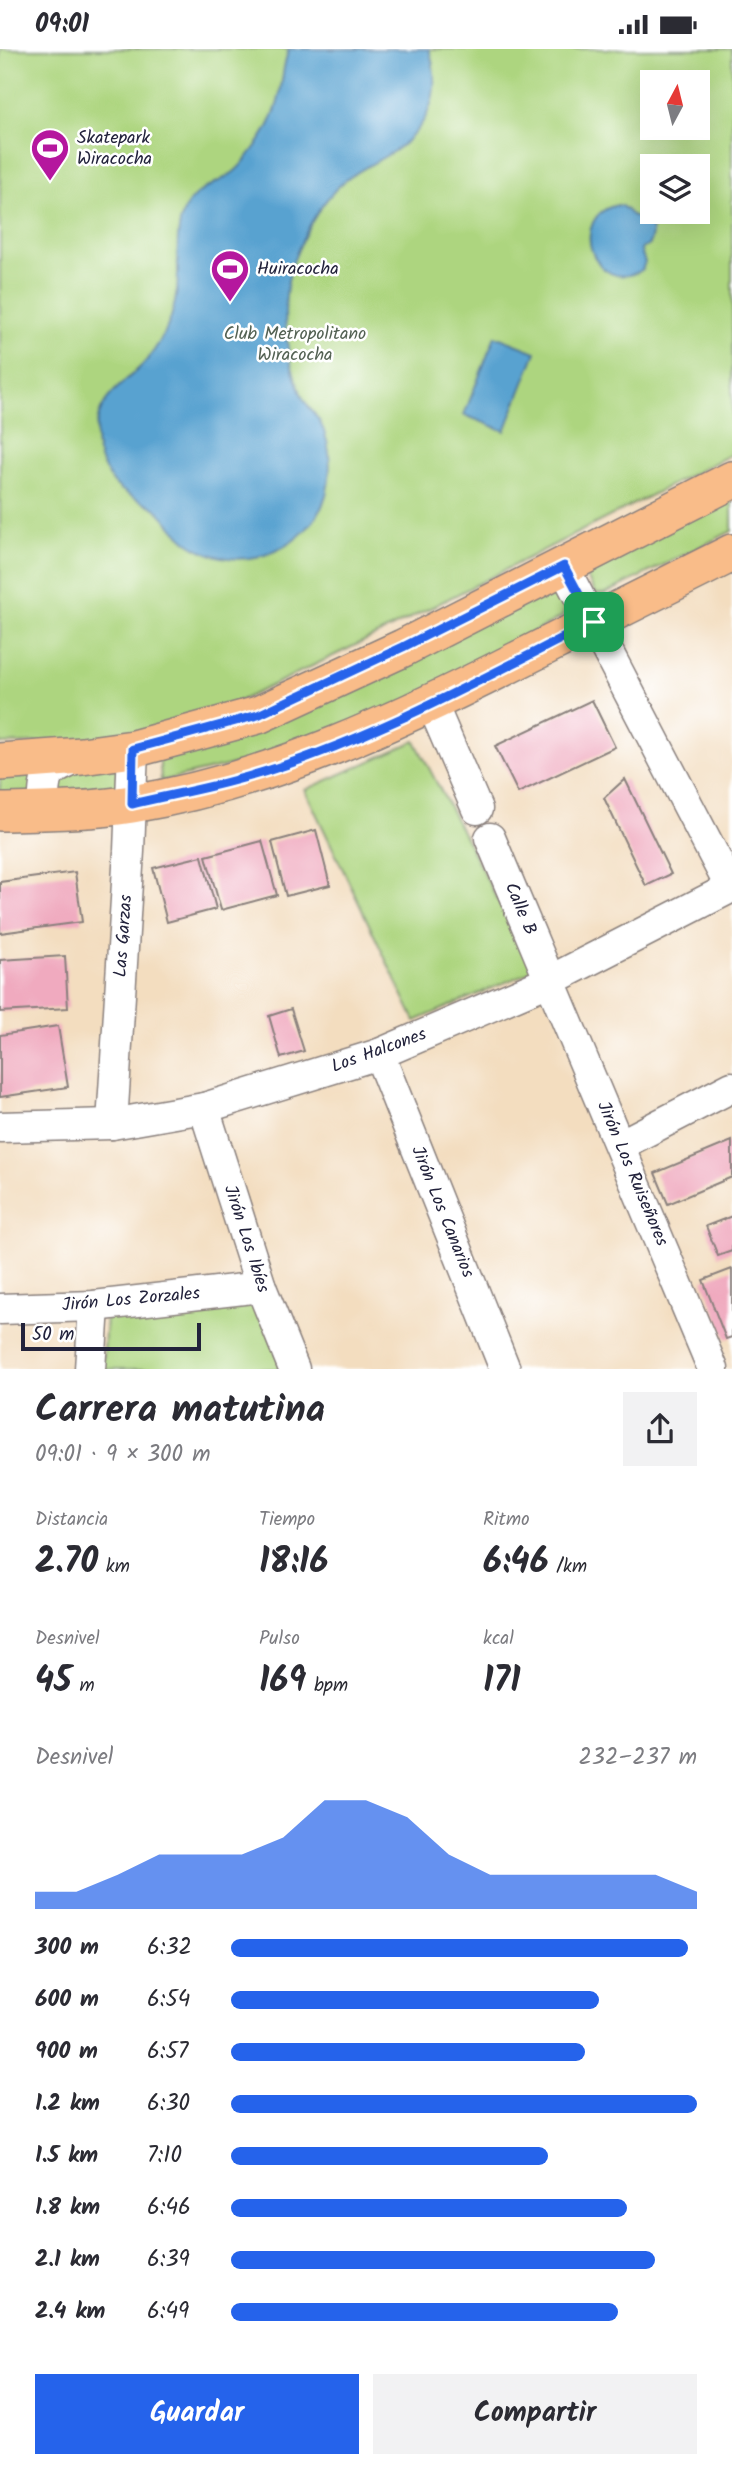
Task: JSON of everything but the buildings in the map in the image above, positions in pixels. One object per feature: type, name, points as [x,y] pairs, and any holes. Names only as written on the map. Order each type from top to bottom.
[{"type":"main road","points":[[0,762],[133,749],[258,715],[403,647],[732,480]]},
{"type":"main road","points":[[0,813],[132,804],[248,777],[353,739],[432,703],[732,553]]},
{"type":"street","points":[[564,566],[731,888]]},
{"type":"street","points":[[432,703],[477,809]]},
{"type":"street","name":"Las Garzas","points":[[112,1124],[133,749]]},
{"type":"street","points":[[43,811],[48,773],[82,756]]},
{"type":"street","name":"Calle B","points":[[490,838],[549,981]]},
{"type":"street","name":"Los Halcones","points":[[0,1127],[112,1124],[204,1108],[379,1054],[549,981],[731,888]]},
{"type":"street","name":"Jirón Los Ruiseñores","points":[[549,981],[713,1369]]},
{"type":"street","name":"Jirón Los Canarios","points":[[379,1054],[505,1369]]},
{"type":"street","points":[[620,1145],[732,1087]]},
{"type":"street","name":"Jirón Los Ibíes","points":[[204,1108],[261,1287],[294,1369]]},
{"type":"street","name":"Jirón Los Zorzales","points":[[0,1309],[94,1307],[261,1287]]},
{"type":"street","points":[[90,1369],[94,1307]]},
{"type":"green space","name":"Club Metropolitano Wiracocha","points":[[0,49],[732,49],[732,454],[387,630],[231,705],[162,728],[89,741],[0,744]]},
{"type":"green space","points":[[732,491],[732,531],[605,594],[596,594],[584,572]]},
{"type":"green space","points":[[559,588],[566,606],[563,616],[408,700],[295,750],[161,781],[159,749]]},
{"type":"green space","points":[[415,741],[534,970],[415,1021],[305,790]]},
{"type":"green space","points":[[117,760],[118,788],[0,801],[0,769]]},
{"type":"green space","points":[[256,1299],[283,1369],[103,1369],[106,1314],[149,1315]]},
{"type":"water","name":"Huiracocha","points":[[289,49],[429,49],[433,64],[433,93],[425,119],[407,141],[349,178],[328,198],[306,233],[293,262],[285,312],[288,347],[302,396],[320,422],[328,444],[329,482],[322,506],[305,531],[290,543],[257,557],[221,557],[204,552],[187,542],[156,509],[114,483],[100,460],[96,442],[97,423],[108,398],[145,362],[166,330],[176,295],[178,233],[185,209],[201,191],[235,171],[261,139],[278,103]]},
{"type":"water","points":[[618,205],[640,220],[640,224],[649,226],[652,233],[648,246],[641,251],[645,262],[642,270],[625,276],[611,273],[599,264],[592,252],[590,237],[593,223],[602,212]]},
{"type":"water","points":[[495,336],[536,352],[505,431],[464,415]]},
{"type":"place","name":"Skatepark Wiracocha","points":[[50,182]]},
{"type":"place","name":"Huiracocha","points":[[230,303]]},
{"type":"route","points":[[564,566],[594,622],[432,703],[353,739],[248,777],[132,804],[133,749],[258,715],[319,688],[564,566]]}]
